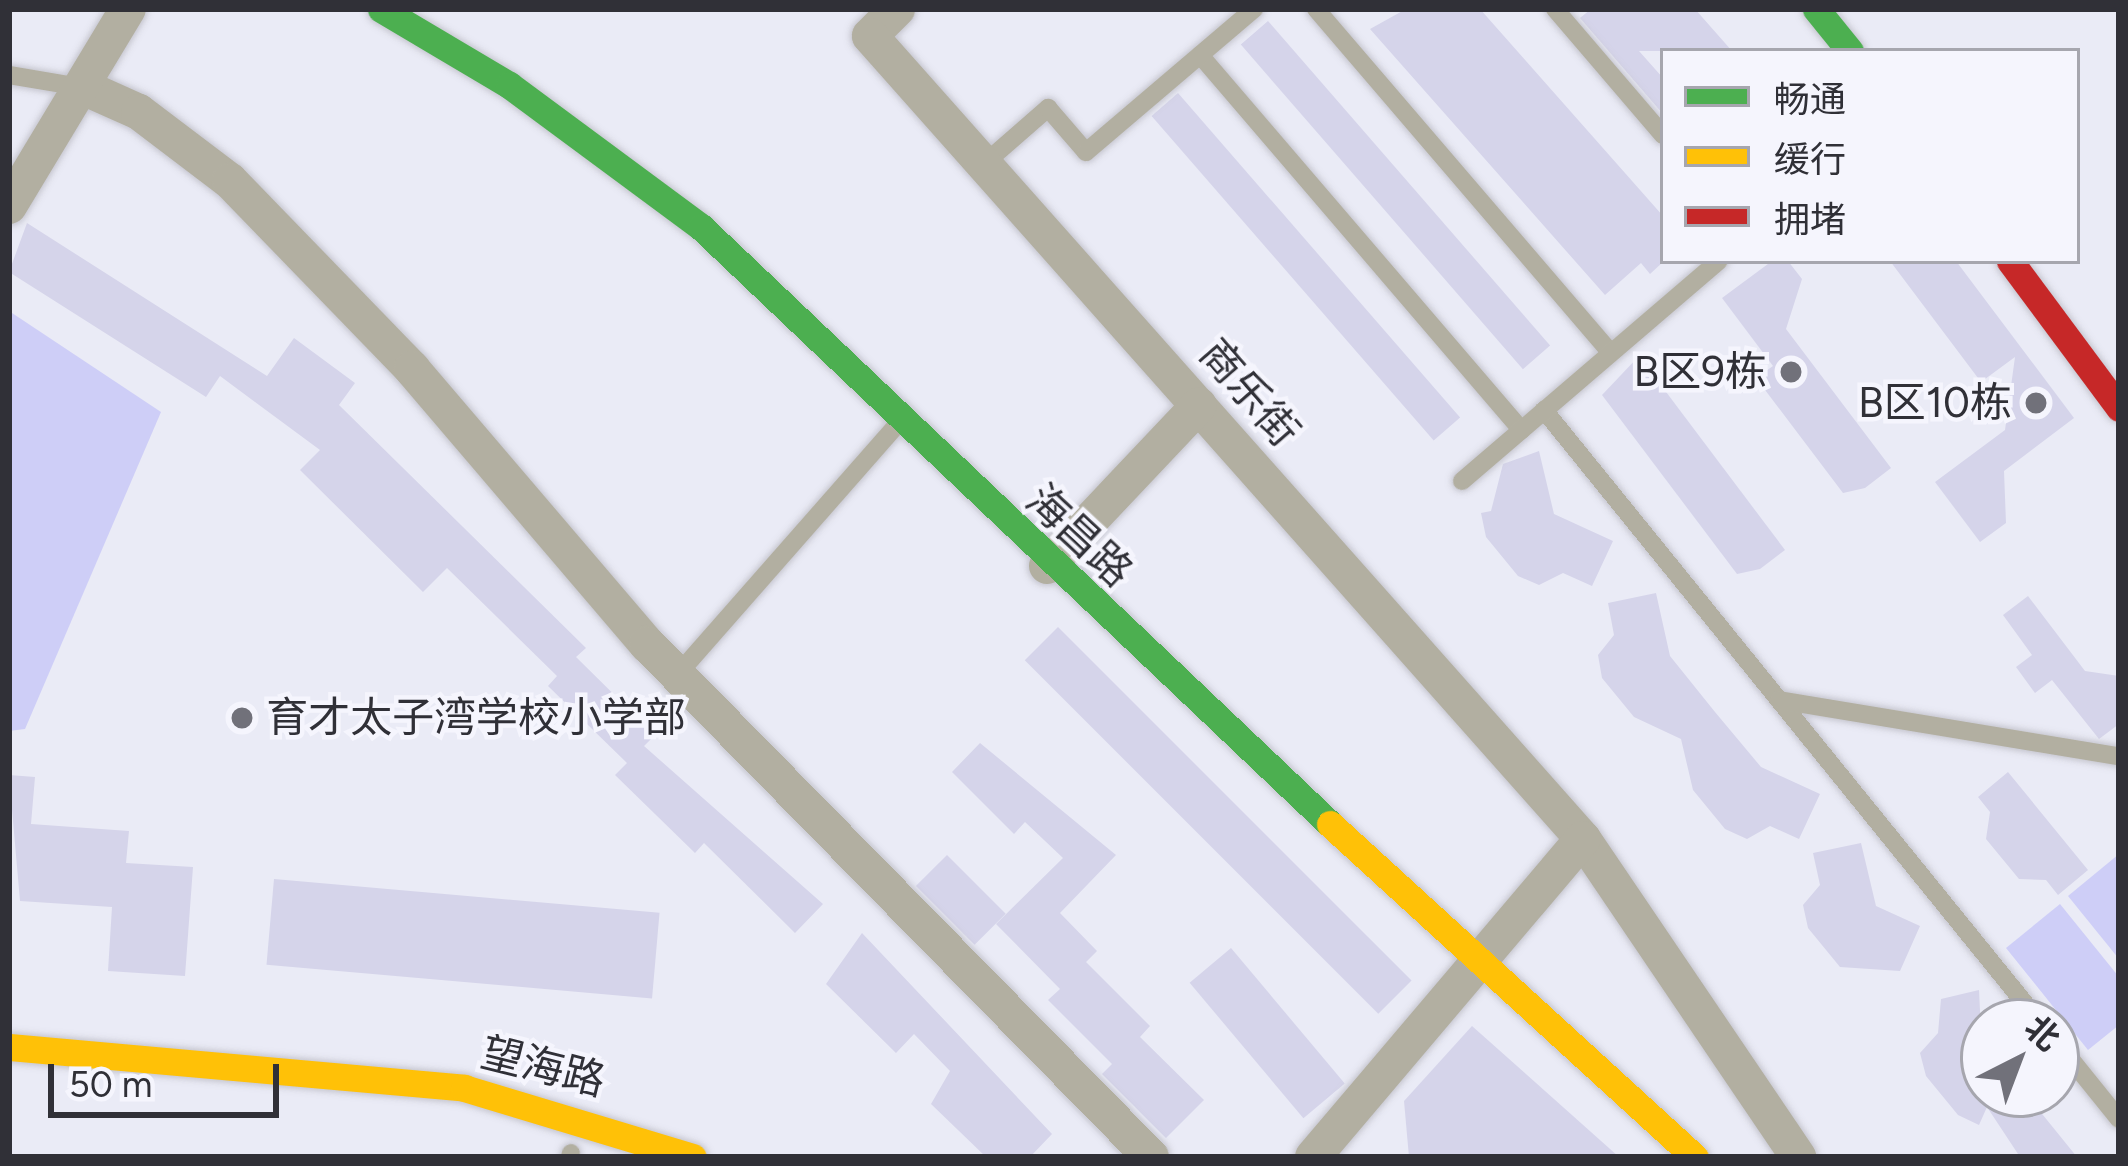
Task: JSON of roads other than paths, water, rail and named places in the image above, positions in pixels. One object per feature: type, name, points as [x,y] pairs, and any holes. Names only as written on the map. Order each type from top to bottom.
[{"type":"street","points":[[9,206],[128,9]]},
{"type":"street","name":"海昌路","points":[[380,9],[626,167],[900,421],[1047,566],[1695,1157]]},
{"type":"street","name":"商乐街","points":[[897,9],[871,36],[1583,839],[1798,1157]]},
{"type":"street","points":[[1816,9],[1848,48]]},
{"type":"street","points":[[82,87],[139,112],[230,181],[678,674],[1151,1157]]},
{"type":"street","points":[[2012,264],[2119,408]]},
{"type":"street","points":[[1047,566],[1199,405]]},
{"type":"street","points":[[1313,1157],[1483,964],[1583,839]]},
{"type":"street","name":"望海路","points":[[9,1047],[464,1088],[693,1157]]},
{"type":"street","points":[[211,1098],[364,1112]]},
{"type":"street","name":"望海路","points":[[530,1142],[575,1156]]},
{"type":"lane","points":[[985,163],[1048,108],[1086,152],[1254,9]]},
{"type":"lane","points":[[1316,9],[1611,353]]},
{"type":"lane","points":[[1556,9],[1660,131]]},
{"type":"lane","points":[[1200,55],[1521,430]]},
{"type":"lane","points":[[9,75],[82,87]]},
{"type":"lane","points":[[1462,481],[1715,264]]},
{"type":"lane","points":[[1544,410],[2021,998]]},
{"type":"lane","points":[[678,674],[900,421]]},
{"type":"lane","points":[[1779,700],[2119,756]]},
{"type":"lane","points":[[2080,1071],[2119,1119]]},
{"type":"place","name":"B区9栋","points":[[1791,372]]},
{"type":"place","name":"B区10栋","points":[[2036,403]]},
{"type":"place","name":"育才太子湾学校小学部","points":[[242,718]]}]
